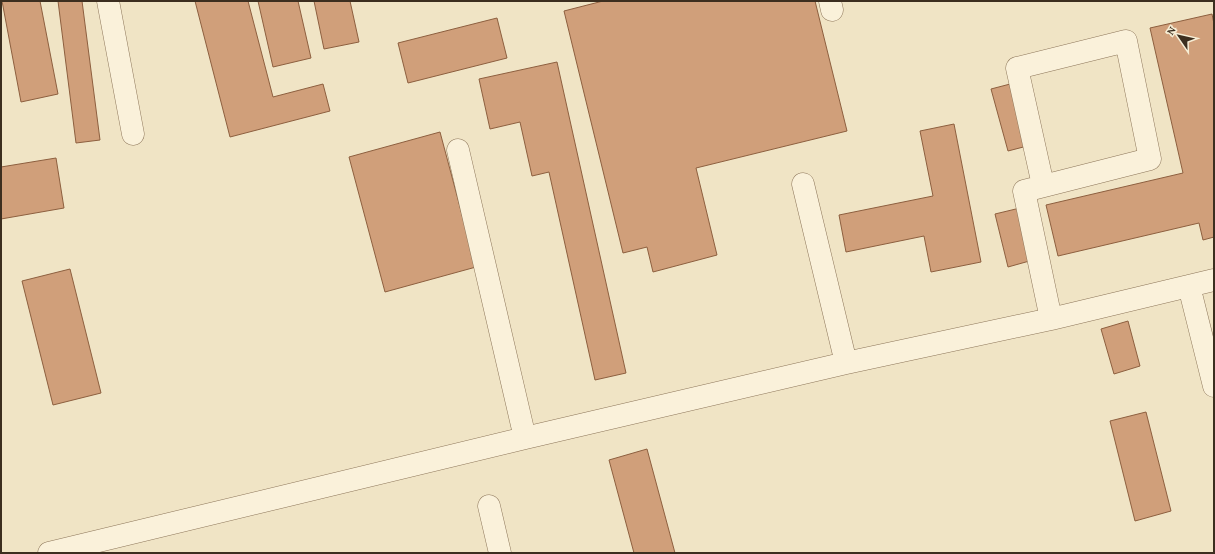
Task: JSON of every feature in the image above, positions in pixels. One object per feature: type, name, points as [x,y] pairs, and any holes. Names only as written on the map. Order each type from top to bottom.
[{"type":"street","points":[[108,1],[133,134]]},
{"type":"street","points":[[1043,185],[1017,68],[1126,41],[1150,159],[1024,191],[1051,319]]},
{"type":"street","points":[[458,150],[525,438]]},
{"type":"street","points":[[803,184],[846,363]]},
{"type":"street","points":[[49,553],[525,438],[846,363],[1051,319],[1214,280]]},
{"type":"street","points":[[1189,286],[1214,386]]},
{"type":"street","points":[[489,506],[500,553]]},
{"type":"building","points":[[2,1],[40,1],[58,94],[21,102]]},
{"type":"building","points":[[58,1],[82,1],[100,140],[76,143]]},
{"type":"building","points":[[195,1],[248,1],[273,97],[323,84],[330,111],[230,137]]},
{"type":"building","points":[[258,1],[298,1],[311,58],[273,67]]},
{"type":"building","points":[[314,1],[350,1],[359,42],[324,49]]},
{"type":"building","points":[[603,1],[815,1],[847,131],[696,168],[717,255],[653,272],[647,247],[623,253],[564,11]]},
{"type":"building","points":[[1212,14],[1214,24],[1214,237],[1203,240],[1199,223],[1058,256],[1046,205],[1183,173],[1150,28]]},
{"type":"building","points":[[497,18],[507,58],[408,83],[398,43]]},
{"type":"building","points":[[557,62],[626,373],[595,380],[549,172],[532,176],[520,122],[490,129],[479,79]]},
{"type":"building","points":[[1014,83],[1031,145],[1008,151],[991,89]]},
{"type":"building","points":[[954,124],[981,262],[931,272],[924,236],[846,252],[839,215],[933,196],[920,131]]},
{"type":"building","points":[[440,132],[476,267],[385,292],[349,157]]},
{"type":"building","points":[[56,158],[64,208],[1,219],[1,167]]},
{"type":"building","points":[[1020,208],[1033,260],[1008,267],[995,214]]},
{"type":"building","points":[[70,269],[101,393],[53,405],[22,281]]},
{"type":"building","points":[[1128,321],[1140,366],[1114,374],[1101,329]]},
{"type":"building","points":[[1146,412],[1171,511],[1135,521],[1110,421]]},
{"type":"building","points":[[647,449],[675,553],[634,553],[609,460]]}]
